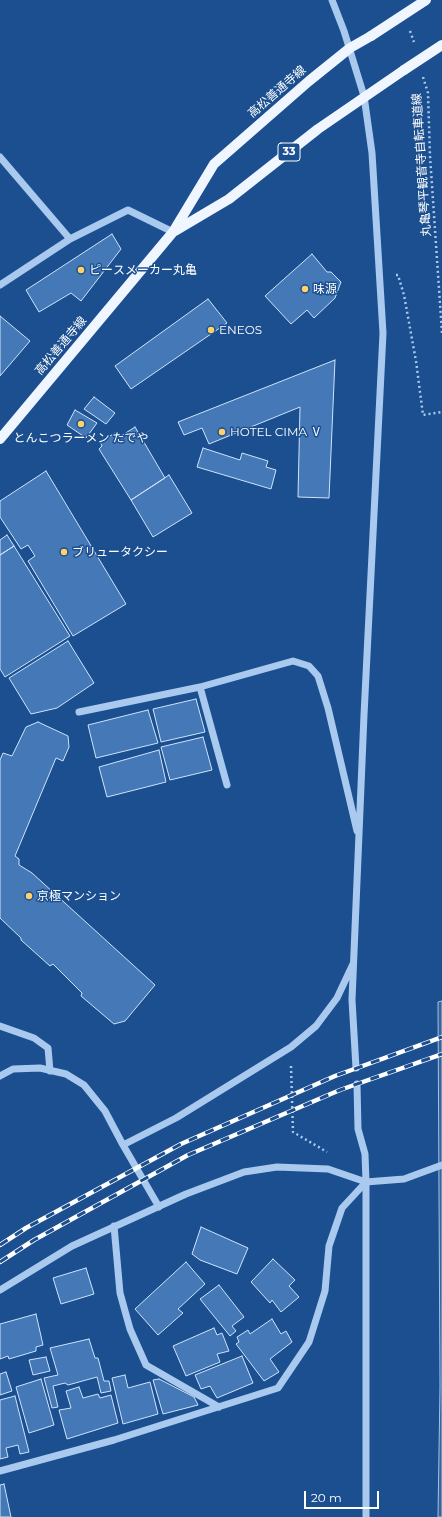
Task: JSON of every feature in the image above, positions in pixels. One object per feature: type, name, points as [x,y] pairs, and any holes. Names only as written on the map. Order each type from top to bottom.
[{"type":"main road","name":"高松善通寺線","points":[[0,439],[173,232],[214,164],[309,80],[350,48],[426,0]]},
{"type":"main road","name":"高松善通寺線","points":[[173,232],[229,199],[318,129],[364,96],[442,45]]},
{"type":"street","points":[[332,0],[350,48],[364,96],[372,153],[383,333],[382,378],[364,715],[354,960],[353,1035],[356,1068]]},
{"type":"street","points":[[0,157],[70,239]]},
{"type":"street","points":[[0,285],[70,239],[128,210],[173,232]]},
{"type":"street","points":[[79,712],[200,687],[293,661],[309,666],[318,676],[328,708],[359,841]]},
{"type":"street","points":[[200,687],[227,785]]},
{"type":"street","points":[[123,1145],[176,1118],[291,1047],[316,1026],[337,998],[354,960]]},
{"type":"street","points":[[0,1026],[34,1038],[48,1048],[50,1071]]},
{"type":"street","points":[[0,1076],[13,1069],[40,1068],[66,1074],[84,1085],[105,1111],[159,1207]]},
{"type":"street","points":[[357,1084],[358,1129],[365,1154],[366,1182],[366,1517]]},
{"type":"street","points":[[0,1290],[72,1246],[186,1194],[244,1172],[277,1167],[328,1169],[366,1182],[404,1179],[442,1165]]},
{"type":"street","points":[[0,1472],[114,1440],[278,1388],[309,1342],[325,1291],[330,1246],[342,1208],[366,1182]]},
{"type":"street","points":[[114,1226],[120,1293],[130,1330],[146,1364],[219,1407]]},
{"type":"path","points":[[407,26],[415,45]]},
{"type":"path","name":"丸亀琴平観音寺自転車道線","points":[[422,73],[428,93],[430,156],[442,333]]},
{"type":"path","points":[[379,274],[398,275],[404,295],[416,361],[423,415],[442,412]]},
{"type":"path","points":[[291,1047],[292,1132],[327,1151],[328,1169]]},
{"type":"water","points":[[442,1001],[442,1517],[438,1517],[440,1386],[438,1002]]},
{"type":"building","name":"ピースメーカー丸亀","points":[[112,234],[121,249],[81,301],[71,293],[39,312],[26,290]]},
{"type":"building","name":"味源","points":[[312,254],[327,272],[331,272],[341,282],[335,298],[314,318],[307,310],[291,324],[265,296]]},
{"type":"building","points":[[208,299],[227,323],[131,389],[115,366]]},
{"type":"building","points":[[0,316],[30,341],[0,376]]},
{"type":"building","name":"HOTEL CIMA Ⅴ","points":[[335,360],[329,498],[298,497],[300,407],[209,444],[202,428],[184,435],[178,422]]},
{"type":"building","points":[[94,397],[115,413],[106,424],[84,409]]},
{"type":"building","points":[[75,410],[97,423],[86,438],[67,425]]},
{"type":"building","points":[[135,427],[165,478],[131,500],[99,449],[102,446],[100,442],[115,433],[118,438]]},
{"type":"building","points":[[203,448],[240,460],[242,453],[268,461],[266,467],[276,470],[271,489],[197,467]]},
{"type":"building","name":"ブリュータクシー","points":[[46,471],[126,604],[73,636],[28,561],[35,556],[28,545],[21,549],[0,517],[0,501]]},
{"type":"building","points":[[169,475],[192,513],[153,537],[131,500]]},
{"type":"building","points":[[7,535],[14,546],[0,555],[0,540]]},
{"type":"building","points":[[14,546],[70,636],[5,677],[0,669],[0,555]]},
{"type":"building","points":[[68,641],[94,683],[57,708],[31,714],[9,678]]},
{"type":"building","points":[[196,699],[205,732],[161,742],[153,709]]},
{"type":"building","points":[[148,710],[158,743],[96,758],[88,725]]},
{"type":"building","name":"京極マンション","points":[[38,722],[68,736],[69,747],[63,761],[56,758],[15,856],[19,859],[19,865],[32,873],[155,985],[125,1021],[114,1024],[81,996],[82,993],[53,964],[50,966],[21,940],[21,938],[0,918],[0,760],[3,753],[12,756],[26,727]]},
{"type":"building","points":[[203,737],[212,770],[170,780],[161,747]]},
{"type":"building","points":[[159,750],[166,782],[107,797],[99,767]]},
{"type":"building","points":[[201,1227],[248,1248],[237,1274],[200,1260],[192,1254]]},
{"type":"building","points":[[273,1259],[295,1280],[289,1286],[299,1297],[281,1312],[272,1300],[270,1303],[251,1282]]},
{"type":"building","points":[[186,1262],[205,1284],[178,1309],[183,1313],[158,1335],[135,1309]]},
{"type":"building","points":[[86,1268],[94,1294],[61,1304],[53,1278]]},
{"type":"building","points":[[219,1285],[244,1317],[232,1326],[236,1331],[230,1336],[200,1299]]},
{"type":"building","points":[[36,1314],[43,1345],[36,1347],[36,1351],[9,1359],[8,1356],[0,1359],[0,1324]]},
{"type":"building","points":[[272,1319],[281,1334],[286,1331],[292,1342],[270,1359],[279,1372],[264,1381],[236,1344],[239,1342],[237,1337],[248,1330],[250,1334]]},
{"type":"building","points":[[214,1328],[217,1335],[222,1333],[229,1351],[217,1354],[220,1362],[186,1376],[173,1346]]},
{"type":"building","points":[[89,1339],[95,1358],[98,1358],[104,1381],[109,1381],[111,1391],[101,1393],[97,1377],[68,1385],[65,1383],[53,1386],[58,1407],[52,1408],[44,1378],[58,1375],[50,1348]]},
{"type":"building","points":[[242,1356],[253,1383],[217,1398],[210,1386],[201,1389],[195,1375]]},
{"type":"building","points":[[46,1357],[50,1371],[33,1375],[29,1360]]},
{"type":"building","points":[[6,1372],[12,1391],[0,1395],[0,1374]]},
{"type":"building","points":[[125,1375],[128,1388],[150,1382],[158,1414],[123,1424],[112,1378]]},
{"type":"building","points":[[41,1379],[54,1425],[29,1433],[16,1387]]},
{"type":"building","points":[[159,1379],[194,1397],[198,1405],[163,1414],[153,1380]]},
{"type":"building","points":[[79,1387],[83,1398],[98,1394],[100,1398],[111,1395],[118,1423],[67,1439],[59,1410],[71,1408],[66,1391]]},
{"type":"building","points":[[15,1396],[29,1452],[20,1454],[18,1445],[6,1448],[8,1457],[0,1459],[0,1400]]},
{"type":"building","points":[[4,1484],[11,1517],[0,1517],[0,1485]]},
{"type":"railway","points":[[0,1245],[26,1228],[181,1144],[335,1076],[442,1037]]},
{"type":"railway","points":[[0,1262],[34,1240],[188,1155],[340,1090],[442,1054]]},
{"type":"place","name":"ピースメーカー丸亀","points":[[81,270]]},
{"type":"place","name":"味源","points":[[305,289]]},
{"type":"place","name":"ENEOS","points":[[211,330]]},
{"type":"place","name":"とんこつラーメン たでや","points":[[81,424]]},
{"type":"place","name":"HOTEL CIMA Ⅴ","points":[[222,432]]},
{"type":"place","name":"ブリュータクシー","points":[[64,552]]},
{"type":"place","name":"京極マンション","points":[[29,896]]}]
